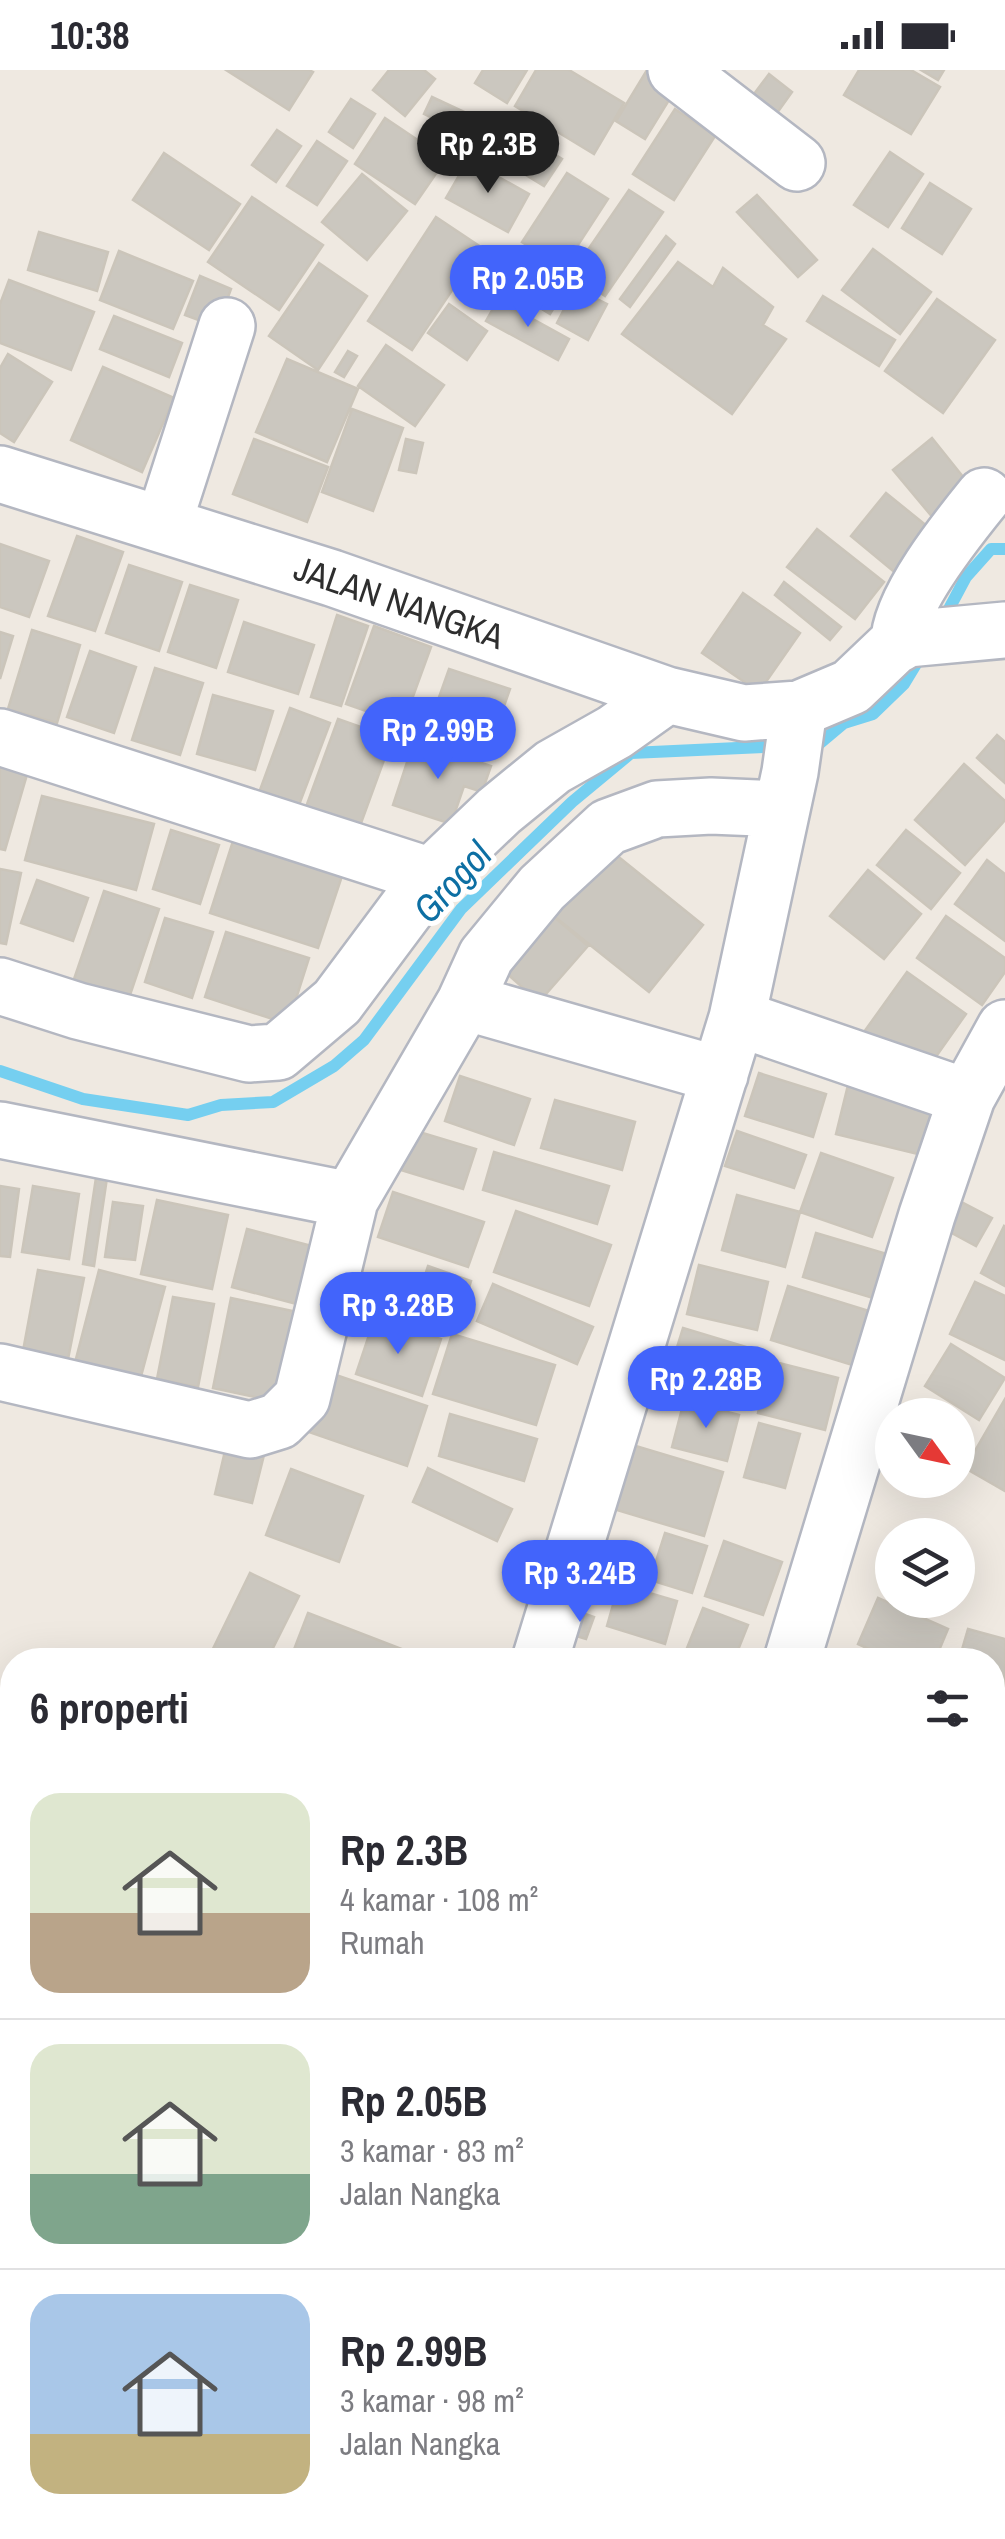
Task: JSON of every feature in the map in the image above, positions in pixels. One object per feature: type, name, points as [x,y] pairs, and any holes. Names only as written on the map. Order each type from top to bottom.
[{"type":"street","points":[[676,70],[797,163]]},
{"type":"street","points":[[163,525],[227,326]]},
{"type":"street","name":"JALAN NANGKA","points":[[0,474],[332,578],[666,694],[744,713],[792,756]]},
{"type":"street","points":[[903,642],[898,632],[904,616],[954,532],[984,496]]},
{"type":"street","points":[[0,1372],[250,1430],[279,1421],[302,1398],[350,1200],[466,1002],[486,956],[542,888],[608,827],[657,809],[710,806],[792,756],[851,687],[903,642],[993,632]]},
{"type":"street","points":[[0,986],[78,1011],[250,1054],[278,1052],[337,1002],[431,876],[499,811],[553,768],[616,732],[666,694]]},
{"type":"street","points":[[0,737],[431,876]]},
{"type":"street","points":[[544,1648],[737,1018],[792,756]]},
{"type":"street","points":[[466,1002],[720,1075]]},
{"type":"street","points":[[737,1018],[967,1097]]},
{"type":"street","points":[[796,1648],[927,1215],[967,1097],[1005,1028]]},
{"type":"street","points":[[0,1130],[350,1200]]},
{"type":"building","points":[[226,70],[309,70],[313,72],[289,110]]},
{"type":"building","points":[[389,70],[424,70],[435,79],[405,116],[373,90]]},
{"type":"building","points":[[483,70],[527,70],[507,103],[475,83]]},
{"type":"building","points":[[536,70],[569,70],[624,103],[594,154],[515,106]]},
{"type":"building","points":[[647,70],[668,70],[682,79],[645,139],[616,121]]},
{"type":"building","points":[[859,70],[911,70],[940,87],[911,134],[844,95]]},
{"type":"building","points":[[921,70],[944,70],[938,80]]},
{"type":"building","points":[[769,74],[792,92],[772,120],[748,102]]},
{"type":"building","points":[[432,97],[471,115],[463,133],[424,114]]},
{"type":"building","points":[[351,99],[375,114],[353,148],[329,132]]},
{"type":"building","points":[[675,109],[715,136],[674,200],[633,174]]},
{"type":"building","points":[[494,117],[562,159],[544,186],[477,145]]},
{"type":"building","points":[[385,118],[446,159],[415,204],[355,164]]},
{"type":"building","points":[[277,130],[301,146],[276,182],[252,165]]},
{"type":"building","points":[[317,141],[347,161],[317,205],[287,186]]},
{"type":"building","points":[[890,152],[923,174],[888,227],[854,205]]},
{"type":"building","points":[[164,153],[240,204],[209,250],[133,200]]},
{"type":"building","points":[[468,160],[529,194],[508,232],[446,198]]},
{"type":"building","points":[[567,173],[608,199],[563,268],[522,242]]},
{"type":"building","points":[[362,174],[407,211],[367,260],[322,222]]},
{"type":"building","points":[[930,183],[971,209],[942,254],[902,228]]},
{"type":"building","points":[[629,190],[663,212],[605,296],[572,273]]},
{"type":"building","points":[[757,195],[817,260],[798,277],[737,212]]},
{"type":"building","points":[[252,197],[323,245],[279,310],[208,262]]},
{"type":"building","points":[[436,217],[481,247],[412,350],[368,321]]},
{"type":"building","points":[[39,232],[108,252],[97,291],[28,270]]},
{"type":"building","points":[[666,236],[675,244],[630,307],[620,299]]},
{"type":"building","points":[[873,249],[931,292],[900,334],[842,290]]},
{"type":"building","points":[[119,251],[193,281],[173,329],[100,300]]},
{"type":"building","points":[[519,255],[568,285],[550,314],[501,284]]},
{"type":"building","points":[[678,262],[713,287],[723,268],[773,307],[763,325],[786,339],[732,414],[622,334]]},
{"type":"building","points":[[319,263],[367,296],[318,370],[269,336]]},
{"type":"building","points":[[200,276],[231,289],[217,327],[185,315]]},
{"type":"building","points":[[9,280],[94,312],[71,370],[0,343],[0,304]]},
{"type":"building","points":[[575,288],[607,304],[588,340],[557,323]]},
{"type":"building","points":[[823,296],[895,340],[879,366],[807,321]]},
{"type":"building","points":[[937,299],[995,340],[943,413],[885,371]]},
{"type":"building","points":[[498,300],[569,339],[558,360],[486,321]]},
{"type":"building","points":[[449,304],[487,331],[467,360],[428,333]]},
{"type":"building","points":[[114,316],[182,343],[169,377],[100,349]]},
{"type":"building","points":[[386,345],[444,385],[415,426],[358,386]]},
{"type":"building","points":[[348,351],[357,356],[344,377],[335,372]]},
{"type":"building","points":[[8,354],[52,382],[14,442],[0,433],[0,368]]},
{"type":"building","points":[[287,359],[358,389],[327,462],[256,432]]},
{"type":"building","points":[[103,367],[174,398],[142,472],[71,440]]},
{"type":"building","points":[[352,409],[403,428],[373,511],[322,492]]},
{"type":"building","points":[[932,438],[972,488],[934,519],[893,470]]},
{"type":"building","points":[[254,439],[328,467],[307,522],[233,494]]},
{"type":"building","points":[[406,439],[423,443],[416,473],[399,470]]},
{"type":"building","points":[[886,493],[933,531],[898,575],[851,536]]},
{"type":"building","points":[[817,529],[884,582],[855,619],[787,567]]},
{"type":"building","points":[[77,536],[123,552],[95,631],[48,616]]},
{"type":"building","points":[[0,544],[49,561],[29,617],[0,607]]},
{"type":"building","points":[[129,565],[182,582],[159,651],[106,633]]},
{"type":"building","points":[[784,582],[841,627],[830,640],[775,595]]},
{"type":"building","points":[[190,585],[238,600],[216,668],[168,652]]},
{"type":"building","points":[[743,593],[800,633],[759,692],[702,653]]},
{"type":"building","points":[[337,615],[368,626],[341,706],[311,697]]},
{"type":"building","points":[[244,622],[314,645],[298,694],[228,672]]},
{"type":"building","points":[[374,626],[431,647],[403,724],[346,704]]},
{"type":"building","points":[[32,630],[80,645],[57,723],[8,709]]},
{"type":"building","points":[[0,632],[13,636],[0,679]]},
{"type":"building","points":[[90,651],[136,667],[114,733],[67,717]]},
{"type":"building","points":[[155,668],[203,683],[180,755],[132,740]]},
{"type":"building","points":[[449,669],[510,689],[488,752],[427,731]]},
{"type":"building","points":[[213,695],[273,711],[255,770],[197,754]]},
{"type":"building","points":[[290,708],[330,723],[299,805],[260,790]]},
{"type":"building","points":[[338,719],[392,738],[360,826],[306,807]]},
{"type":"building","points":[[997,735],[1005,742],[1005,783],[977,758]]},
{"type":"building","points":[[414,741],[491,766],[482,792],[464,786],[451,824],[393,805]]},
{"type":"building","points":[[0,763],[28,771],[5,850],[0,849]]},
{"type":"building","points":[[964,764],[1005,801],[1005,820],[965,865],[915,820]]},
{"type":"building","points":[[42,796],[154,824],[136,890],[25,860]]},
{"type":"building","points":[[171,830],[219,845],[200,904],[153,889]]},
{"type":"building","points":[[906,830],[960,873],[931,909],[877,865]]},
{"type":"building","points":[[233,841],[342,876],[318,948],[210,913]]},
{"type":"building","points":[[605,846],[703,925],[649,992],[550,913]]},
{"type":"building","points":[[987,860],[1005,874],[1005,941],[955,904]]},
{"type":"building","points":[[0,869],[21,873],[6,944],[0,943]]},
{"type":"building","points":[[868,870],[921,914],[884,959],[830,916]]},
{"type":"building","points":[[37,880],[88,898],[73,941],[21,923]]},
{"type":"building","points":[[104,891],[159,909],[127,1004],[72,985]]},
{"type":"building","points":[[553,916],[588,946],[539,1002],[504,971]]},
{"type":"building","points":[[946,916],[1005,958],[1005,972],[982,1005],[917,958]]},
{"type":"building","points":[[165,918],[213,932],[192,998],[145,982]]},
{"type":"building","points":[[226,932],[309,958],[288,1024],[205,997]]},
{"type":"building","points":[[907,972],[966,1014],[923,1075],[864,1032]]},
{"type":"building","points":[[759,1073],[826,1094],[813,1137],[745,1116]]},
{"type":"building","points":[[460,1076],[530,1099],[514,1145],[445,1121]]},
{"type":"building","points":[[849,1081],[935,1101],[922,1155],[836,1134]]},
{"type":"building","points":[[555,1100],[635,1122],[622,1170],[541,1148]]},
{"type":"building","points":[[406,1128],[476,1149],[463,1189],[394,1168]]},
{"type":"building","points":[[737,1131],[806,1155],[794,1188],[725,1166]]},
{"type":"building","points":[[494,1152],[609,1186],[597,1224],[483,1190]]},
{"type":"building","points":[[821,1153],[893,1178],[872,1237],[800,1212]]},
{"type":"building","points":[[97,1171],[108,1171],[94,1266],[83,1264]]},
{"type":"building","points":[[0,1186],[19,1189],[10,1257],[0,1256]]},
{"type":"building","points":[[33,1186],[79,1194],[69,1259],[22,1252]]},
{"type":"building","points":[[393,1192],[484,1222],[468,1267],[378,1237]]},
{"type":"building","points":[[737,1195],[800,1212],[785,1267],[722,1250]]},
{"type":"building","points":[[952,1197],[992,1218],[976,1246],[937,1225]]},
{"type":"building","points":[[157,1200],[228,1215],[212,1289],[141,1274]]},
{"type":"building","points":[[113,1202],[143,1206],[135,1260],[105,1257]]},
{"type":"building","points":[[516,1211],[611,1245],[589,1306],[494,1272]]},
{"type":"building","points":[[1005,1227],[1005,1286],[981,1273]]},
{"type":"building","points":[[247,1229],[319,1248],[304,1306],[232,1287]]},
{"type":"building","points":[[816,1233],[887,1254],[873,1298],[803,1277]]},
{"type":"building","points":[[699,1265],[768,1282],[757,1330],[687,1314]]},
{"type":"building","points":[[428,1266],[471,1281],[457,1326],[413,1312]]},
{"type":"building","points":[[38,1270],[84,1278],[68,1359],[23,1351]]},
{"type":"building","points":[[99,1270],[165,1287],[136,1395],[71,1378]]},
{"type":"building","points":[[383,1274],[409,1285],[399,1309],[372,1298]]},
{"type":"building","points":[[975,1282],[1005,1296],[1005,1360],[950,1334]]},
{"type":"building","points":[[493,1284],[593,1327],[577,1364],[477,1321]]},
{"type":"building","points":[[788,1286],[879,1314],[862,1368],[771,1340]]},
{"type":"building","points":[[173,1297],[214,1304],[198,1387],[157,1379]]},
{"type":"building","points":[[231,1298],[297,1312],[279,1402],[213,1388]]},
{"type":"building","points":[[375,1317],[441,1339],[422,1396],[356,1374]]},
{"type":"building","points":[[683,1328],[753,1349],[739,1392],[670,1370]]},
{"type":"building","points":[[452,1334],[555,1365],[536,1425],[433,1394]]},
{"type":"building","points":[[951,1344],[1005,1378],[979,1420],[975,1417],[975,1398],[944,1398],[925,1386]]},
{"type":"building","points":[[771,1361],[838,1378],[825,1430],[758,1413]]},
{"type":"building","points":[[330,1373],[427,1406],[407,1466],[309,1432]]},
{"type":"building","points":[[1005,1399],[1005,1491],[975,1474],[975,1451]]},
{"type":"building","points":[[684,1401],[739,1415],[727,1461],[672,1447]]},
{"type":"building","points":[[450,1414],[537,1439],[524,1481],[439,1456]]},
{"type":"building","points":[[759,1423],[800,1434],[785,1488],[744,1477]]},
{"type":"building","points":[[228,1438],[266,1447],[252,1503],[215,1494]]},
{"type":"building","points":[[629,1444],[723,1472],[704,1536],[610,1508]]},
{"type":"building","points":[[428,1468],[512,1509],[497,1541],[413,1502]]},
{"type":"building","points":[[291,1469],[363,1496],[339,1562],[266,1535]]},
{"type":"building","points":[[665,1533],[707,1546],[692,1593],[650,1580]]},
{"type":"building","points":[[724,1541],[782,1562],[763,1615],[705,1596]]},
{"type":"building","points":[[250,1573],[299,1596],[273,1648],[213,1648]]},
{"type":"building","points":[[619,1584],[677,1601],[665,1644],[607,1626]]},
{"type":"building","points":[[875,1605],[875,1618],[923,1618],[948,1629],[940,1648],[867,1648],[858,1644]]},
{"type":"building","points":[[703,1608],[748,1625],[739,1648],[687,1648]]},
{"type":"building","points":[[574,1610],[594,1617],[586,1639],[566,1633]]},
{"type":"building","points":[[308,1613],[399,1648],[295,1648]]},
{"type":"building","points":[[968,1629],[1005,1639],[1005,1648],[962,1648]]},
{"type":"waterway","name":"Grogol","points":[[942,622],[966,577],[991,549],[1005,549]]},
{"type":"waterway","name":"Grogol","points":[[808,744],[819,744],[844,723],[873,714],[904,684],[924,651]]},
{"type":"waterway","name":"Grogol","points":[[0,1071],[83,1099],[188,1115],[221,1105],[273,1102],[334,1066],[364,1040],[461,909],[572,802],[631,753],[783,746]]}]
